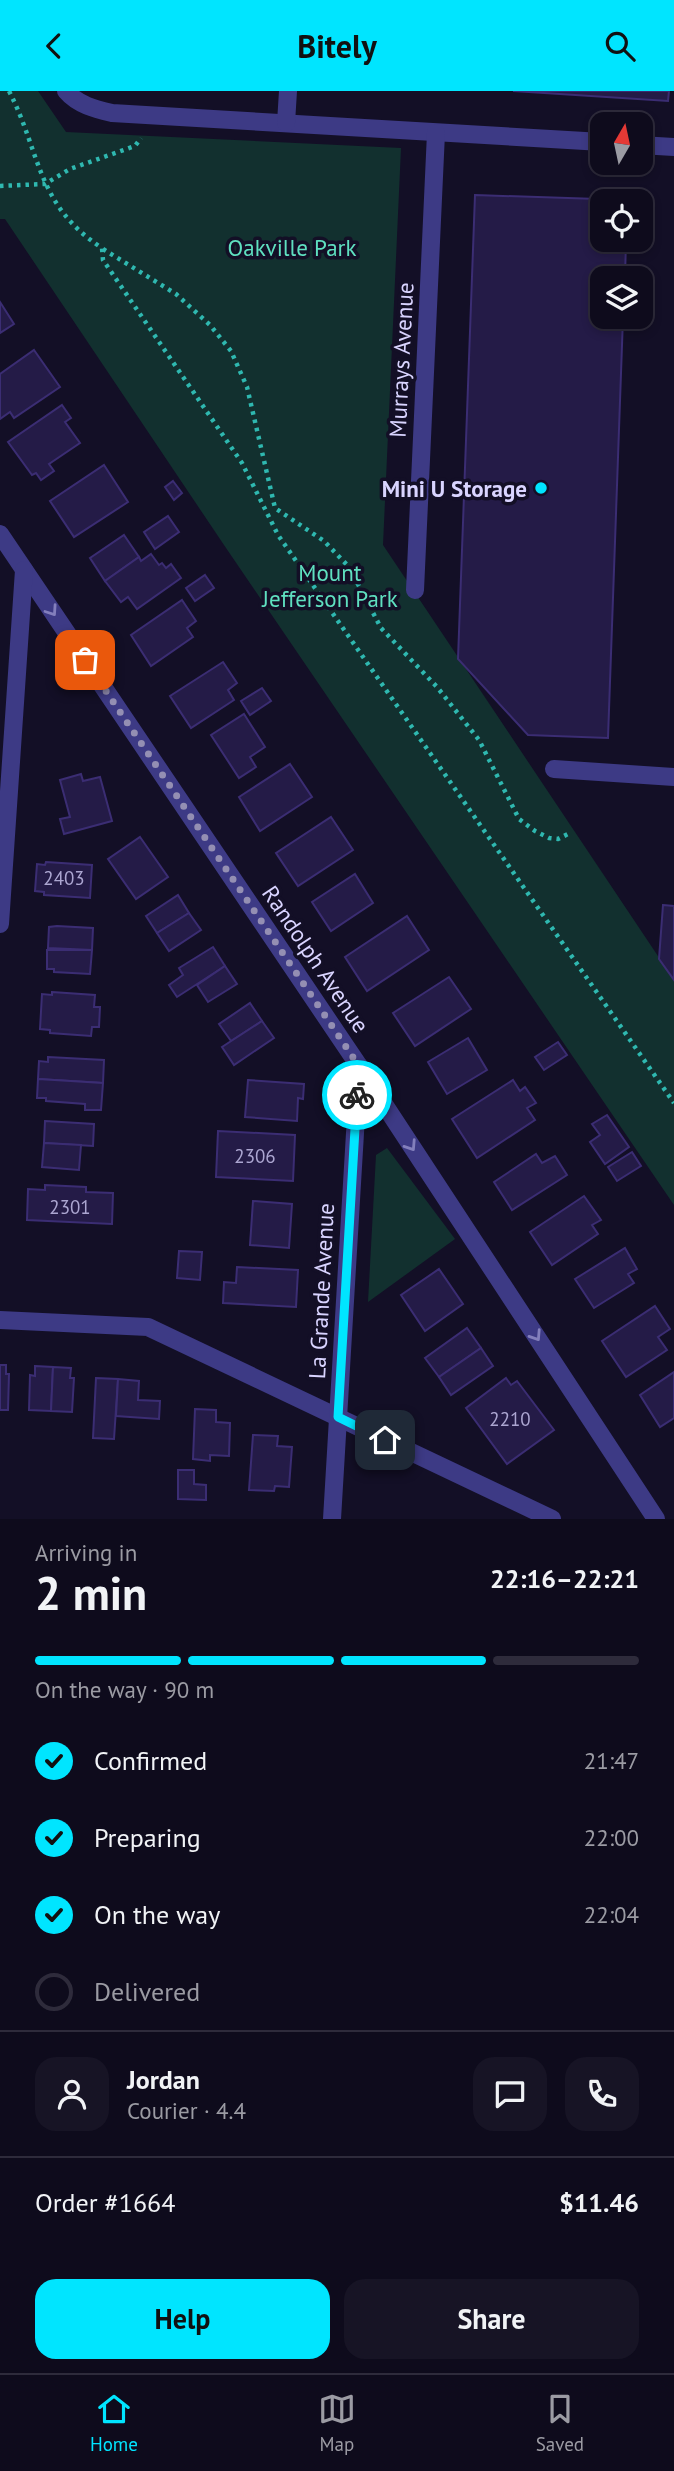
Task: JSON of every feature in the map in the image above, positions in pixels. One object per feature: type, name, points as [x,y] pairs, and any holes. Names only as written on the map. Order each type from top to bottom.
[{"type":"street","points":[[66,91],[93,109],[112,113],[590,141]]},
{"type":"street","points":[[286,123],[288,91]]},
{"type":"street","name":"Murrays Avenue","points":[[415,590],[436,133]]},
{"type":"street","points":[[653,146],[674,147]]},
{"type":"street","name":"Randolph Avenue","points":[[0,534],[359,1066],[656,1519]]},
{"type":"street","points":[[0,924],[24,570]]},
{"type":"street","points":[[554,769],[674,777]]},
{"type":"street","name":"La Grande Avenue","points":[[332,1519],[359,1066]]},
{"type":"street","points":[[0,1320],[148,1327],[552,1519]]},
{"type":"path","points":[[9,91],[18,108],[51,197],[69,221],[102,248],[176,294],[210,325],[230,351],[247,387],[275,508],[324,541],[349,567],[381,628],[438,687],[479,740],[519,819],[549,838],[558,839],[568,834]]},
{"type":"path","points":[[0,186],[46,184],[70,169],[135,146],[158,116]]},
{"type":"path","points":[[102,248],[103,260],[242,463],[278,535],[577,960],[674,1103]]},
{"type":"path","points":[[267,513],[275,508]]},
{"type":"green space","name":"Mount Jefferson Park","points":[[0,91],[38,91],[66,132],[401,148],[383,545],[674,980],[674,1205],[5,219],[0,219]]},
{"type":"green space","points":[[387,1148],[455,1239],[368,1302],[376,1155]]},
{"type":"building","points":[[513,91],[669,91],[668,101]]},
{"type":"building","name":"Mini U Storage","points":[[475,195],[590,199],[590,252],[626,252],[625,266],[590,266],[590,329],[623,329],[608,738],[528,735],[458,659]]},
{"type":"building","points":[[0,302],[14,324],[0,333]]},
{"type":"building","points":[[34,350],[60,387],[14,418],[10,412],[0,419],[0,374]]},
{"type":"building","points":[[62,405],[71,418],[65,422],[80,443],[49,464],[54,471],[41,480],[36,473],[32,475],[8,442]]},
{"type":"building","points":[[104,465],[128,502],[74,537],[50,501]]},
{"type":"building","points":[[173,481],[182,493],[174,500],[165,487]]},
{"type":"building","points":[[168,516],[179,532],[155,549],[144,532]]},
{"type":"building","points":[[124,535],[139,557],[105,581],[90,558]]},
{"type":"building","points":[[151,554],[159,565],[162,563],[166,568],[171,564],[181,578],[137,609],[128,597],[121,602],[105,581],[139,557],[141,561]]},
{"type":"building","points":[[205,575],[214,588],[195,601],[186,588]]},
{"type":"building","points":[[182,600],[196,621],[187,628],[193,637],[151,666],[131,635]]},
{"type":"building","points":[[223,662],[237,683],[228,690],[234,700],[191,728],[170,696]]},
{"type":"building","points":[[262,688],[271,701],[250,715],[241,701]]},
{"type":"building","points":[[244,714],[265,747],[250,757],[256,767],[239,778],[211,735]]},
{"type":"building","points":[[290,764],[312,797],[260,831],[239,797]]},
{"type":"building","points":[[81,774],[83,781],[100,777],[112,821],[64,834],[60,819],[70,817],[60,780]]},
{"type":"building","points":[[331,817],[353,850],[298,886],[276,853]]},
{"type":"building","points":[[140,837],[168,877],[136,899],[108,859]]},
{"type":"building","points":[[46,862],[92,865],[90,898],[44,895],[44,892],[35,891],[37,864],[45,865]]},
{"type":"building","points":[[355,874],[373,903],[331,931],[312,902]]},
{"type":"building","points":[[178,895],[189,913],[157,933],[146,916]]},
{"type":"building","points":[[663,905],[674,906],[674,980],[659,959]]},
{"type":"building","points":[[189,913],[201,930],[169,951],[157,933]]},
{"type":"building","points":[[407,916],[429,950],[367,991],[345,957]]},
{"type":"building","points":[[49,927],[93,928],[92,950],[48,948]]},
{"type":"building","points":[[213,947],[225,966],[177,997],[169,985],[183,975],[179,968]]},
{"type":"building","points":[[47,950],[92,950],[90,974],[54,972],[54,969],[47,969]]},
{"type":"building","points":[[225,966],[237,984],[208,1002],[197,985]]},
{"type":"building","points":[[449,977],[471,1009],[415,1046],[393,1013]]},
{"type":"building","points":[[52,992],[95,995],[94,1007],[100,1007],[99,1027],[92,1027],[91,1036],[50,1033],[50,1030],[40,1029],[42,994],[52,995]]},
{"type":"building","points":[[250,1003],[262,1021],[231,1041],[219,1024]]},
{"type":"building","points":[[262,1021],[274,1038],[234,1065],[222,1047]]},
{"type":"building","points":[[468,1038],[487,1070],[447,1094],[428,1062]]},
{"type":"building","points":[[558,1042],[567,1055],[544,1070],[535,1057]]},
{"type":"building","points":[[48,1057],[104,1060],[103,1083],[38,1079],[39,1061],[48,1062]]},
{"type":"building","points":[[38,1079],[103,1083],[101,1110],[85,1110],[85,1104],[37,1098]]},
{"type":"building","points":[[248,1080],[304,1084],[303,1099],[298,1098],[297,1121],[245,1117]]},
{"type":"building","points":[[513,1080],[520,1091],[525,1087],[536,1103],[527,1108],[535,1120],[477,1158],[452,1119]]},
{"type":"building","points":[[607,1115],[629,1147],[605,1164],[590,1142],[600,1135],[592,1124]]},
{"type":"building","points":[[45,1121],[94,1124],[93,1146],[44,1143]]},
{"type":"building","points":[[218,1131],[295,1135],[293,1181],[216,1177]]},
{"type":"building","points":[[44,1143],[81,1145],[79,1170],[42,1167]]},
{"type":"building","points":[[632,1152],[641,1166],[617,1181],[608,1167]]},
{"type":"building","points":[[536,1154],[542,1163],[555,1156],[567,1175],[512,1210],[494,1182]]},
{"type":"building","points":[[45,1185],[86,1187],[86,1192],[113,1193],[112,1224],[27,1220],[28,1189],[45,1190]]},
{"type":"building","points":[[584,1196],[601,1220],[592,1225],[598,1234],[552,1265],[530,1232]]},
{"type":"building","points":[[253,1201],[292,1204],[289,1248],[250,1245]]},
{"type":"building","points":[[625,1248],[637,1269],[628,1274],[634,1283],[594,1308],[575,1279]]},
{"type":"building","points":[[179,1251],[202,1252],[200,1280],[177,1278]]},
{"type":"building","points":[[237,1267],[298,1270],[296,1307],[223,1303],[224,1282],[236,1283]]},
{"type":"building","points":[[439,1269],[463,1304],[425,1331],[401,1295]]},
{"type":"building","points":[[655,1306],[670,1329],[658,1337],[667,1350],[626,1377],[602,1341]]},
{"type":"building","points":[[467,1328],[481,1348],[439,1377],[425,1358]]},
{"type":"building","points":[[481,1348],[493,1366],[451,1395],[439,1377]]},
{"type":"building","points":[[0,1365],[6,1365],[6,1374],[9,1374],[8,1410],[0,1410]]},
{"type":"building","points":[[35,1366],[53,1367],[51,1411],[29,1410],[30,1375],[35,1376]]},
{"type":"building","points":[[53,1367],[71,1368],[70,1378],[74,1378],[72,1412],[51,1411]]},
{"type":"building","points":[[674,1372],[674,1418],[660,1427],[640,1395]]},
{"type":"building","points":[[96,1378],[118,1379],[114,1439],[93,1438]]},
{"type":"building","points":[[506,1378],[511,1385],[517,1381],[554,1430],[507,1464],[466,1408]]},
{"type":"building","points":[[118,1379],[139,1381],[138,1400],[160,1401],[159,1419],[116,1416]]},
{"type":"building","points":[[195,1409],[216,1410],[216,1422],[230,1423],[229,1456],[210,1455],[210,1461],[193,1459]]},
{"type":"building","points":[[253,1435],[278,1436],[277,1446],[292,1447],[289,1487],[275,1486],[274,1491],[249,1490]]},
{"type":"building","points":[[178,1470],[194,1470],[194,1484],[206,1485],[206,1500],[178,1499]]},
{"type":"way so far","points":[[85,660],[359,1066],[357,1095]]},
{"type":"place","name":"Mini U Storage","points":[[541,488]]},
{"type":"route","points":[[357,1095],[338,1417],[385,1440]]},
{"type":"park label","name":"Oakville Park","points":[[292,247]]}]
